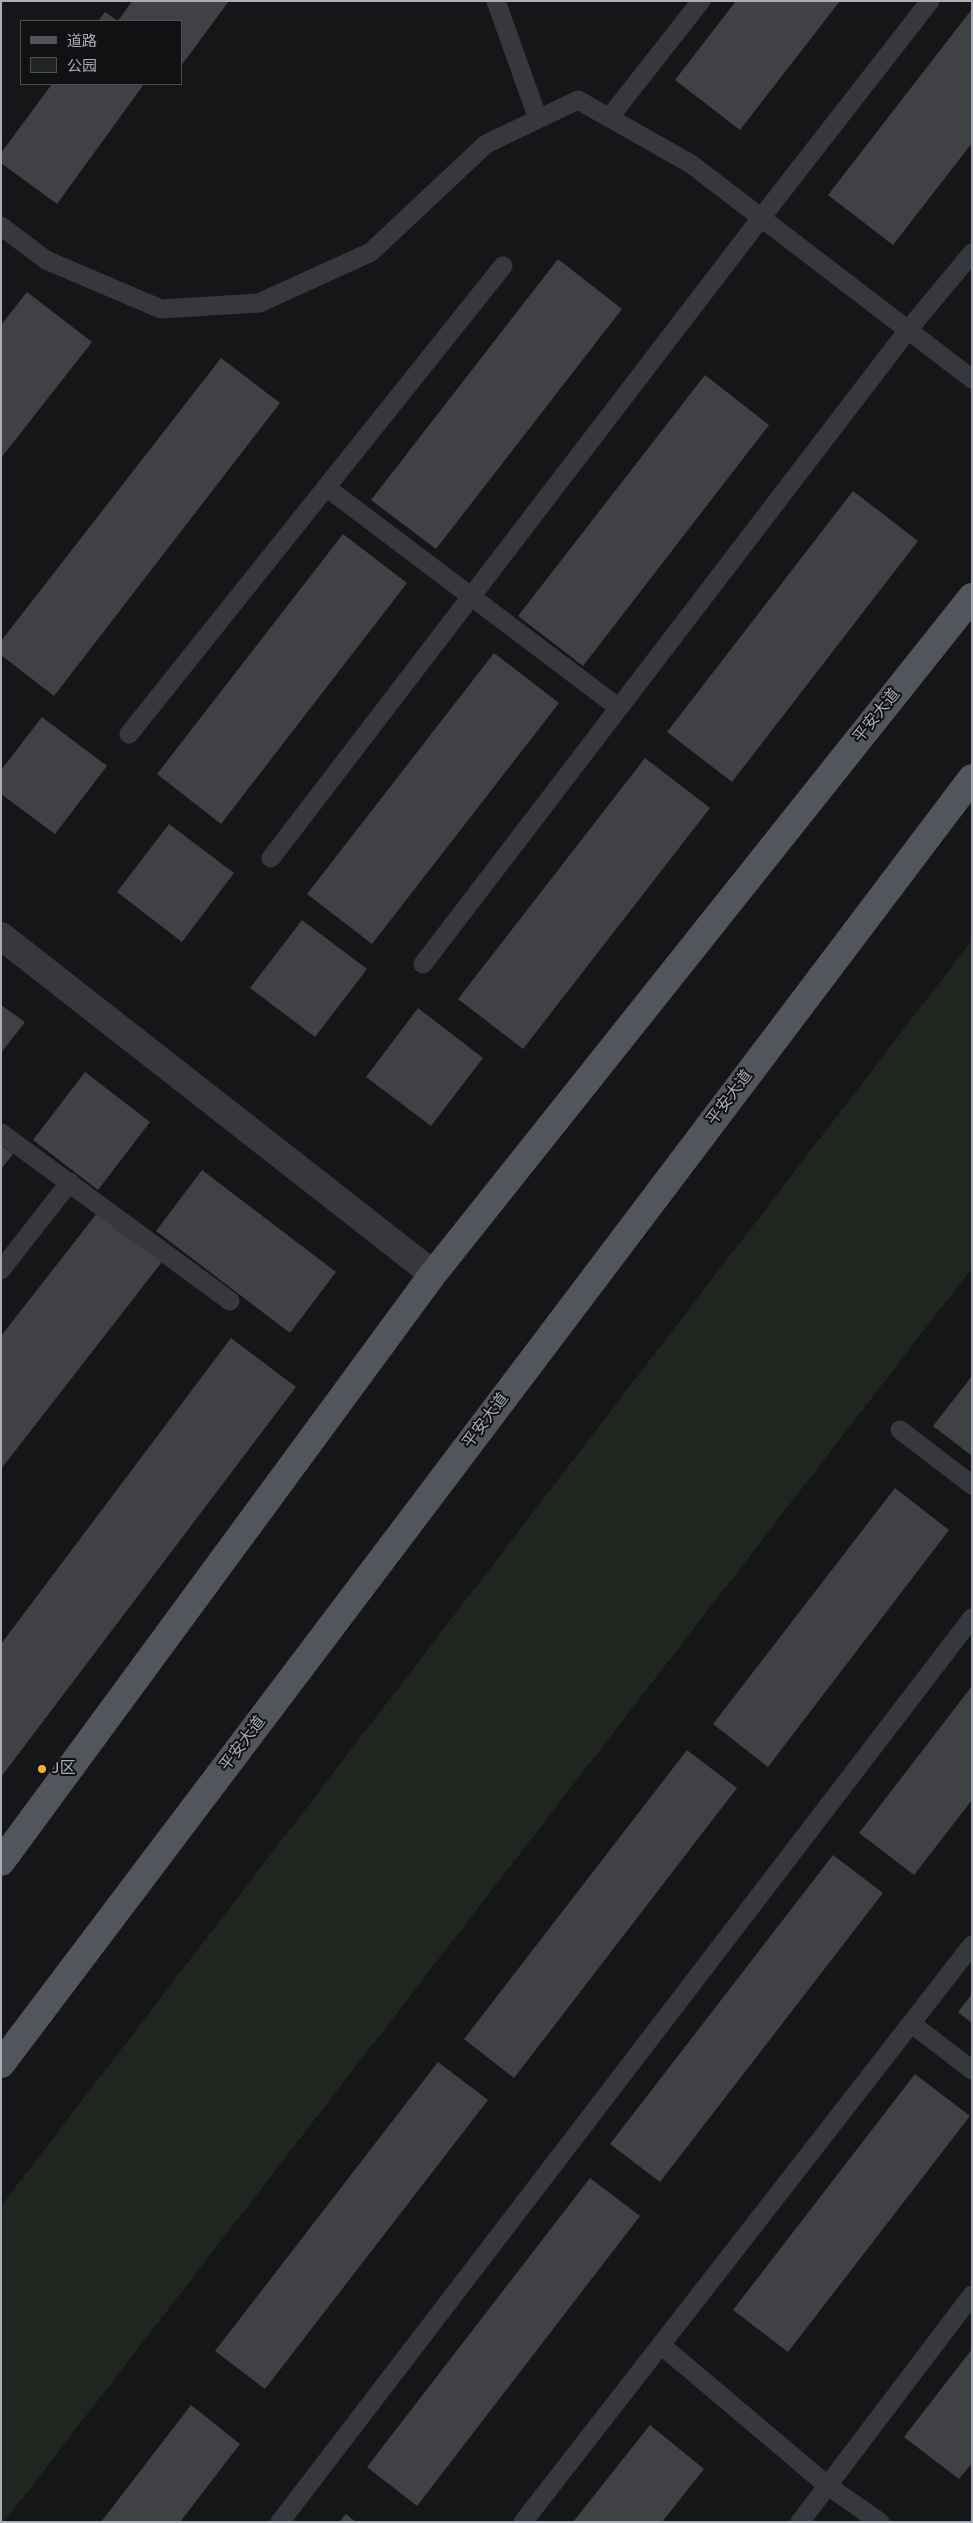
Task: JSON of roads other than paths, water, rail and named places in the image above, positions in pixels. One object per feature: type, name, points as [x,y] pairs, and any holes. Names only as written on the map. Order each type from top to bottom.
[{"type":"main road","name":"平安大道","points":[[1,1862],[433,1274],[972,597]]},
{"type":"main road","name":"平安大道","points":[[1,2064],[972,778]]},
{"type":"street","points":[[1,936],[433,1274]]},
{"type":"lane","points":[[496,1],[538,119]]},
{"type":"lane","points":[[609,118],[701,1]]},
{"type":"lane","points":[[271,858],[761,218],[930,1]]},
{"type":"lane","points":[[1,226],[46,260],[161,308],[259,303],[371,252],[486,144],[578,100],[690,164],[972,379]]},
{"type":"lane","points":[[423,964],[908,330],[972,253]]},
{"type":"lane","points":[[129,734],[503,266]]},
{"type":"lane","points":[[326,487],[470,598],[619,708]]},
{"type":"lane","points":[[1,1133],[230,1301]]},
{"type":"lane","points":[[1,1270],[70,1182]]},
{"type":"lane","points":[[900,1430],[972,1485]]},
{"type":"lane","points":[[280,2522],[972,1618]]},
{"type":"lane","points":[[523,2522],[912,2024],[972,1944]]},
{"type":"lane","points":[[912,2024],[972,2070]]},
{"type":"lane","points":[[800,2522],[972,2295]]},
{"type":"lane","points":[[661,2345],[828,2486],[880,2522]]},
{"type":"place","name":"J区","points":[[42,1769]]}]
